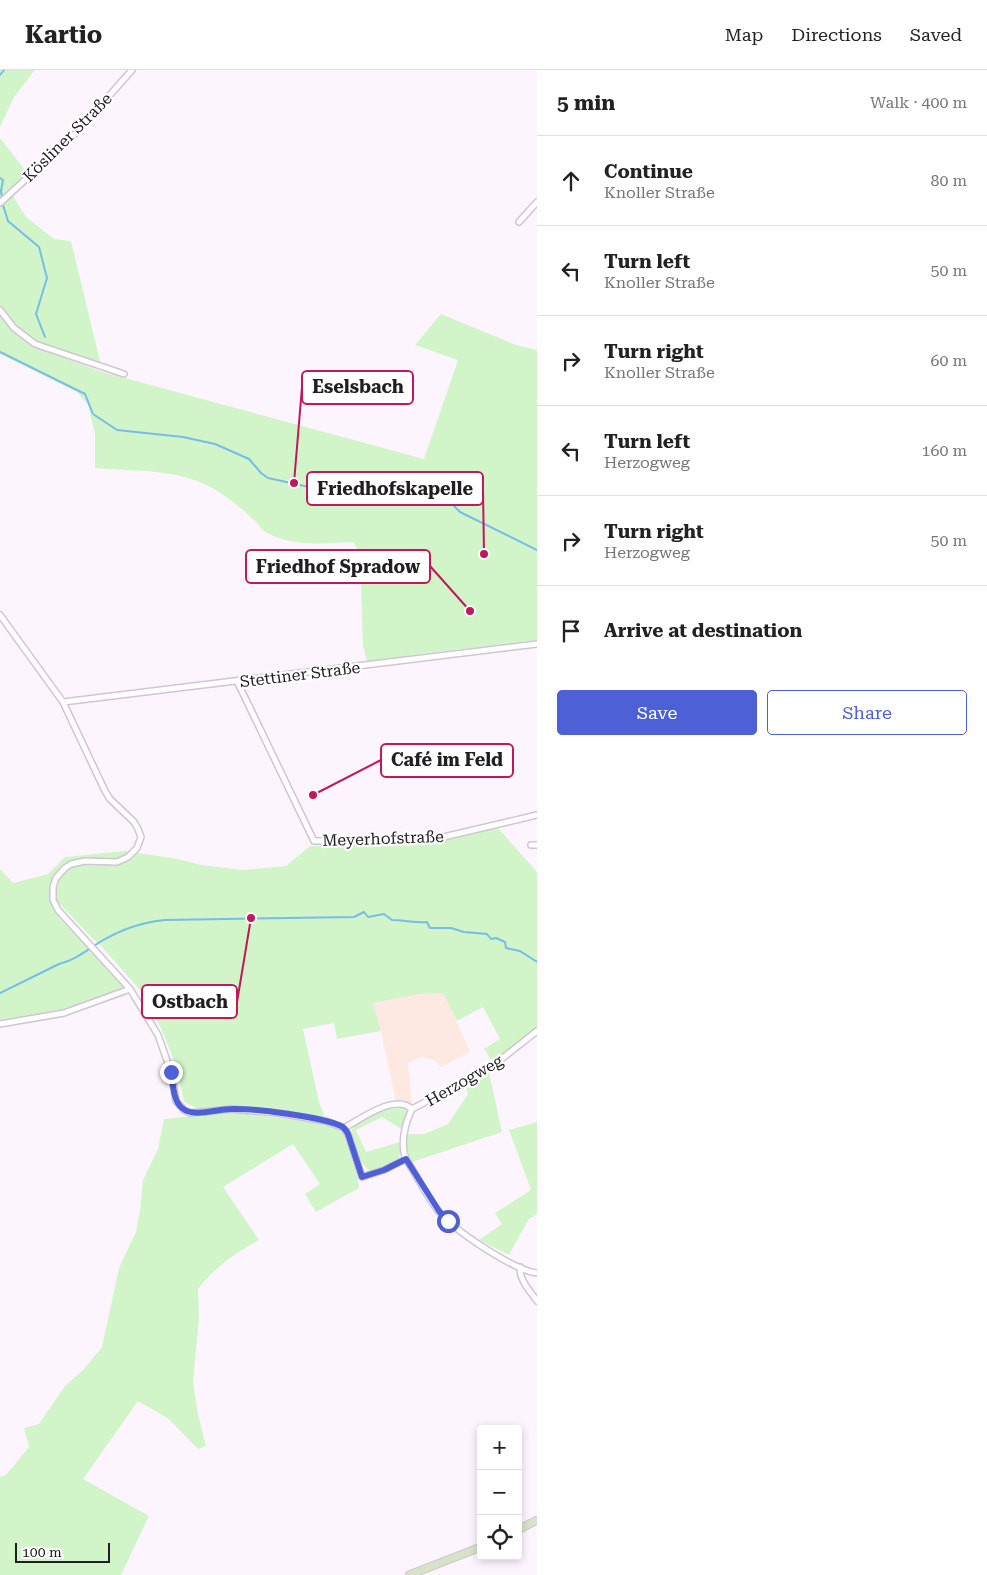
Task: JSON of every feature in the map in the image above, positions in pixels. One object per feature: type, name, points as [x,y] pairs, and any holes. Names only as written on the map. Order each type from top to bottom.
[{"type":"street","name":"Kösliner Straße","points":[[0,203],[78,131],[132,70]]},
{"type":"street","points":[[519,222],[537,202]]},
{"type":"street","points":[[0,310],[14,328],[35,344],[124,374]]},
{"type":"street","points":[[0,615],[63,702],[105,791],[110,799],[134,822],[141,837],[137,848],[128,857],[117,862],[86,861],[71,864],[56,878],[53,887],[53,900],[58,910],[130,989],[158,1035],[171,1072],[176,1101],[184,1110],[190,1113],[232,1109],[277,1113],[326,1121],[344,1128],[348,1134],[362,1177],[384,1170],[406,1159]]},
{"type":"street","name":"Stettiner Straße","points":[[63,702],[537,644]]},
{"type":"street","name":"Meyerhofstraße","points":[[237,681],[314,841],[435,839],[537,816]]},
{"type":"street","points":[[0,1024],[64,1013],[130,989]]},
{"type":"street","name":"Herzogweg","points":[[344,1128],[383,1106],[404,1104],[412,1109],[490,1068],[537,1031]]},
{"type":"street","points":[[412,1109],[403,1142],[403,1152],[439,1211],[448,1221],[475,1241],[520,1267],[537,1272]]},
{"type":"street","points":[[520,1267],[519,1273],[537,1301]]},
{"type":"street","points":[[522,1528],[537,1520]]},
{"type":"street","points":[[408,1575],[477,1549]]},
{"type":"shaded area","points":[[444,993],[470,1052],[441,1067],[434,1060],[421,1057],[408,1063],[412,1103],[396,1102],[373,1003],[420,994]]},
{"type":"green space","points":[[0,70],[35,70],[14,97],[0,127]]},
{"type":"green space","points":[[0,138],[32,179],[13,196],[26,217],[54,239],[71,241],[101,365],[36,342],[16,326],[0,306]]},
{"type":"green space","points":[[0,314],[12,330],[34,346],[99,371],[424,459],[458,360],[415,345],[441,314],[516,345],[537,350],[537,640],[410,655],[411,660],[368,666],[363,646],[360,555],[354,542],[308,543],[286,540],[264,531],[233,502],[202,483],[170,474],[95,468],[95,434],[88,405],[77,392],[0,354]]},
{"type":"green space","points":[[498,828],[537,872],[537,1028],[493,1062],[484,1049],[500,1039],[483,1007],[457,1021],[443,993],[420,994],[373,1003],[381,1031],[337,1039],[334,1023],[303,1029],[319,1102],[324,1114],[321,1118],[246,1106],[198,1109],[184,1102],[177,1068],[161,1028],[140,990],[60,904],[52,908],[60,919],[95,953],[124,986],[124,996],[58,1018],[0,1026],[0,869],[13,883],[48,874],[65,857],[125,851],[178,859],[201,865],[243,870],[286,866],[310,846],[435,842]]},
{"type":"green space","points":[[489,1072],[502,1132],[412,1162],[406,1148],[408,1134],[424,1134],[448,1124],[468,1094],[465,1086]]},
{"type":"green space","points":[[402,1108],[407,1111],[403,1130],[382,1117],[356,1130],[366,1152],[400,1142],[400,1155],[393,1164],[370,1171],[362,1163],[356,1150],[352,1137],[353,1125],[381,1110]]},
{"type":"green space","points":[[233,1112],[334,1125],[346,1136],[359,1188],[316,1212],[305,1194],[320,1184],[293,1144],[223,1187],[259,1240],[226,1261],[198,1289],[199,1318],[193,1382],[206,1446],[198,1449],[169,1419],[138,1401],[83,1479],[149,1516],[121,1575],[0,1575],[0,1477],[6,1475],[29,1447],[24,1428],[39,1424],[65,1386],[84,1369],[102,1347],[119,1268],[136,1232],[143,1180],[158,1149],[164,1119]]},
{"type":"green space","points":[[537,1122],[537,1214],[529,1219],[509,1255],[479,1240],[502,1224],[495,1213],[531,1190],[509,1130]]},
{"type":"waterway","points":[[0,75],[4,70]]},
{"type":"waterway","points":[[0,178],[3,180],[1,191],[8,221],[39,247],[47,278],[36,314],[45,337]]},
{"type":"waterway","points":[[0,352],[85,394],[93,414],[117,430],[183,437],[215,444],[249,459],[268,478],[355,497],[364,502],[391,504],[407,495],[444,498],[460,512],[537,550]]},
{"type":"waterway","points":[[0,993],[75,958],[115,934],[131,927],[165,920],[354,917],[364,912],[368,917],[384,914],[392,920],[427,922],[430,928],[451,928],[464,932],[487,934],[491,939],[496,938],[505,942],[506,948],[520,951],[537,962]]},
{"type":"place","name":"Eselsbach","points":[[294,483]]},
{"type":"place","name":"Friedhofskapelle","points":[[484,554]]},
{"type":"place","name":"Friedhof Spradow","points":[[470,611]]},
{"type":"place","name":"Café im Feld","points":[[313,795]]},
{"type":"place","name":"Ostbach","points":[[251,918]]},
{"type":"route","points":[[171,1072],[176,1101],[184,1110],[190,1113],[232,1109],[277,1113],[339,1125],[348,1134],[360,1166],[362,1177],[384,1170],[406,1159],[439,1211],[448,1221]]}]
